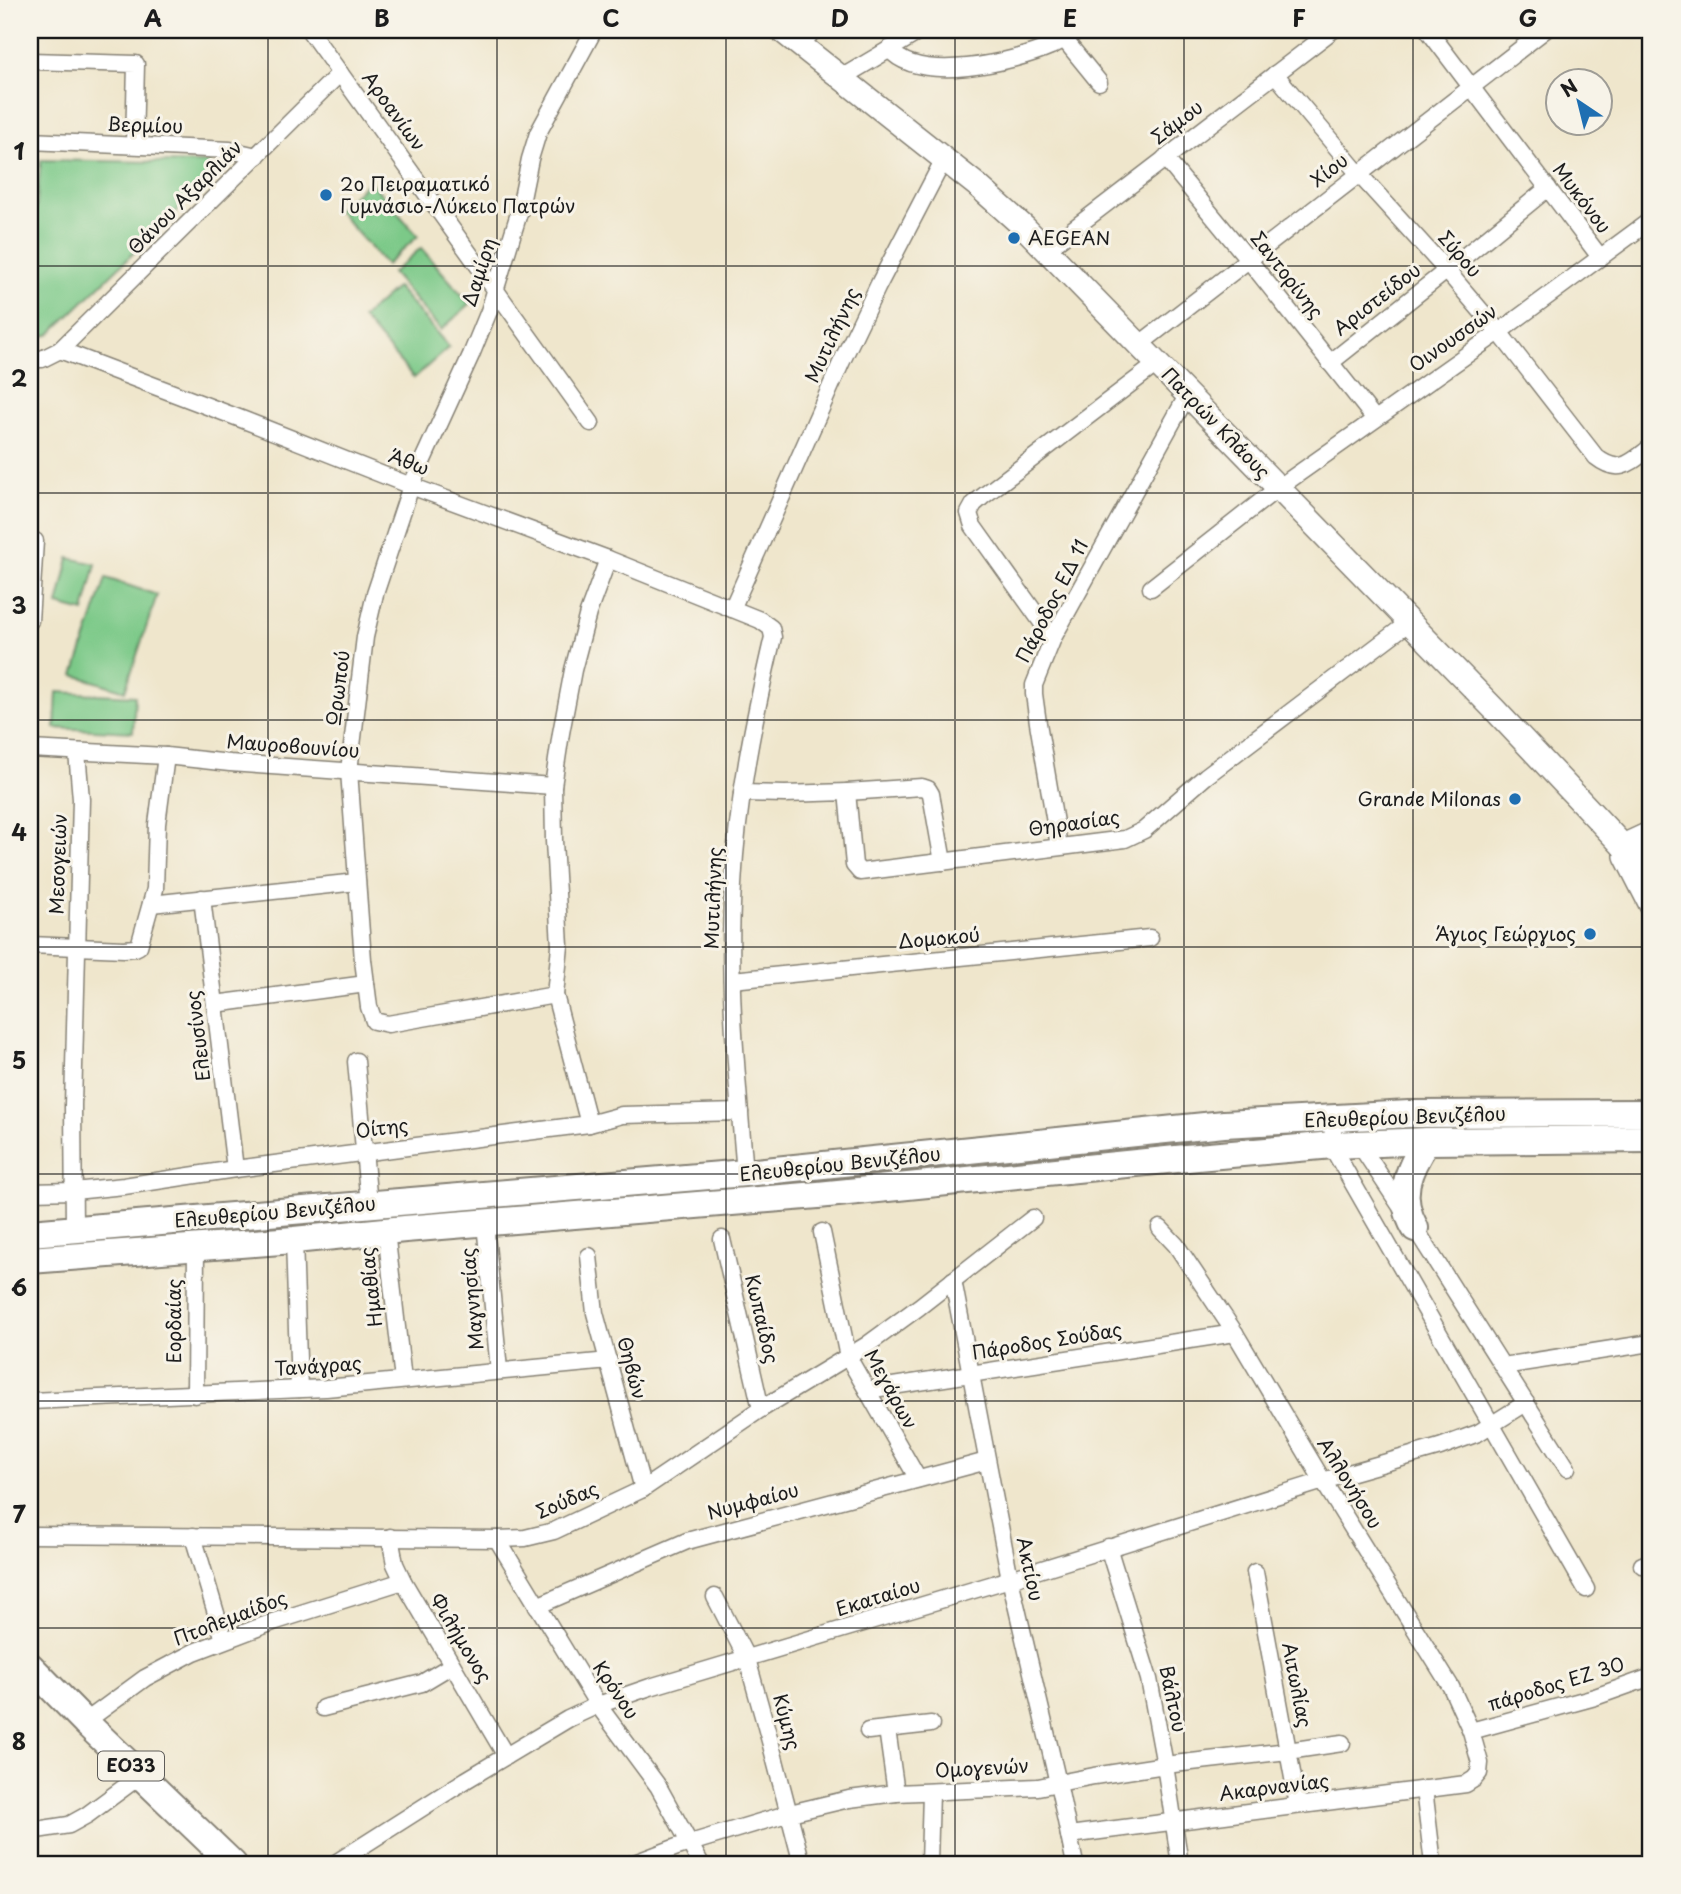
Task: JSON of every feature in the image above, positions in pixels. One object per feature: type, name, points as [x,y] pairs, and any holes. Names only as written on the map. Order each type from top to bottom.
[{"type":"main road","name":"Πατρών Κλάους","points":[[781,30],[807,37],[841,78],[1000,205],[1047,249],[1651,872]]},
{"type":"main road","points":[[1623,846],[1651,833]]},
{"type":"main road","name":"Πατρών Κλάους","points":[[1623,846],[1631,868],[1651,905]]},
{"type":"main road","name":"Ελευθερίου Βενιζέλου","points":[[30,1233],[745,1173],[1224,1124],[1409,1114],[1651,1112]]},
{"type":"main road","name":"Ελευθερίου Βενιζέλου","points":[[30,1260],[818,1195],[1359,1143],[1651,1139]]},
{"type":"main road","points":[[1415,1228],[1407,1211],[1405,1195],[1411,1172],[1427,1141]]},
{"type":"main road","name":"ΕΟ33","points":[[30,1666],[233,1864]]},
{"type":"street","name":"Αροανίων","points":[[309,30],[591,423]]},
{"type":"street","name":"Δαμίρη","points":[[411,486],[471,355],[497,289],[538,133],[594,30]]},
{"type":"street","points":[[841,78],[922,30]]},
{"type":"street","points":[[889,49],[910,63],[964,68],[1004,62],[1044,49],[1079,30]]},
{"type":"street","name":"Σάμου","points":[[1047,249],[1333,30]]},
{"type":"street","name":"Μυκόνου","points":[[1428,30],[1600,257]]},
{"type":"street","name":"Χίου","points":[[1140,344],[1545,30]]},
{"type":"street","points":[[1064,39],[1099,82]]},
{"type":"street","points":[[30,61],[136,64],[134,145]]},
{"type":"street","name":"Θάνου Αξαρλιάν","points":[[60,350],[340,73]]},
{"type":"street","name":"Σύρου","points":[[1275,74],[1358,173],[1499,332],[1600,460],[1608,465],[1623,466],[1651,447]]},
{"type":"street","name":"Βερμίου","points":[[30,141],[230,150],[257,156]]},
{"type":"street","name":"Σαντορίνης","points":[[1165,158],[1375,419]]},
{"type":"street","name":"Μυτιλήνης","points":[[732,609],[842,361],[944,159]]},
{"type":"street","name":"Αριστείδου","points":[[1330,363],[1548,188]]},
{"type":"street","name":"Οινουσσών","points":[[1151,588],[1279,488],[1651,220]]},
{"type":"street","points":[[30,359],[41,359],[60,350]]},
{"type":"street","name":"Άθω","points":[[60,350],[608,559],[732,609],[771,628]]},
{"type":"street","points":[[1054,638],[973,526],[969,513],[982,497],[1158,363]]},
{"type":"street","name":"Πάροδος ΕΔ 11","points":[[1059,846],[1034,694],[1038,675],[1054,638],[1188,394]]},
{"type":"street","name":"Ωρωπού","points":[[411,486],[374,594],[365,637],[349,771],[369,1007],[374,1021],[388,1024],[555,995]]},
{"type":"street","points":[[30,621],[32,541]]},
{"type":"street","points":[[589,1124],[555,995],[560,946],[553,786],[562,722],[575,660],[588,613],[608,559]]},
{"type":"street","name":"Θηρασίας","points":[[846,792],[854,865],[860,872],[1125,839],[1144,830],[1206,776],[1408,623]]},
{"type":"street","name":"Μυτιλήνης","points":[[745,1173],[732,981],[733,886],[742,793],[755,715],[773,636],[771,628]]},
{"type":"street","name":"Μαυροβουνίου","points":[[30,749],[553,786]]},
{"type":"street","name":"Μεσογειών","points":[[74,1229],[73,1105],[81,799],[77,752]]},
{"type":"street","points":[[30,945],[132,949],[140,944],[155,889],[157,824],[166,757]]},
{"type":"street","points":[[742,793],[846,792],[922,787],[928,789],[931,793],[943,862]]},
{"type":"street","points":[[151,904],[357,882]]},
{"type":"street","name":"Ελευσίνος","points":[[202,898],[235,1169]]},
{"type":"street","name":"Δομοκού","points":[[732,981],[1150,938]]},
{"type":"street","points":[[215,1004],[366,984]]},
{"type":"street","points":[[356,1061],[369,1205]]},
{"type":"street","name":"Οίτης","points":[[30,1192],[124,1186],[235,1169],[589,1124],[622,1115],[740,1112]]},
{"type":"street","points":[[1336,1117],[1359,1143],[1415,1228],[1567,1468]]},
{"type":"street","points":[[1336,1117],[1332,1133],[1333,1145],[1357,1191],[1586,1589]]},
{"type":"street","name":"Σούδας","points":[[30,1535],[497,1539],[525,1538],[554,1531],[643,1489],[761,1409],[848,1357],[884,1333],[1033,1217]]},
{"type":"street","name":"Μαγνησίας","points":[[485,1223],[499,1370]]},
{"type":"street","name":"Αλλονήσου","points":[[1160,1228],[1176,1245],[1235,1333],[1323,1481],[1445,1676],[1460,1702],[1471,1731],[1480,1763],[1479,1773]]},
{"type":"street","name":"Ημαθίας","points":[[386,1231],[402,1380]]},
{"type":"street","name":"Μεγάρων","points":[[822,1232],[848,1357],[918,1479]]},
{"type":"street","name":"Κωπαίδος","points":[[722,1239],[761,1409]]},
{"type":"street","points":[[294,1240],[299,1389]]},
{"type":"street","name":"Εορδαίας","points":[[195,1247],[195,1395]]},
{"type":"street","name":"Θηβών","points":[[589,1256],[595,1312],[643,1489]]},
{"type":"street","name":"Ακτίου","points":[[953,1280],[1010,1579],[1076,1864]]},
{"type":"street","name":"Πάροδος Σούδας","points":[[867,1390],[1235,1333]]},
{"type":"street","points":[[1503,1366],[1651,1343]]},
{"type":"street","name":"Τανάγρας","points":[[30,1401],[299,1389],[609,1362]]},
{"type":"street","name":"Εκαταίου","points":[[334,1864],[506,1756],[568,1719],[598,1705],[1466,1439],[1526,1403]]},
{"type":"street","name":"Νυμφαίου","points":[[537,1606],[687,1541],[987,1461]]},
{"type":"street","points":[[193,1536],[224,1640]]},
{"type":"street","name":"Φιλήμονος","points":[[390,1537],[395,1564],[403,1581],[506,1756]]},
{"type":"street","name":"Κρόνου","points":[[497,1539],[598,1705],[659,1786],[701,1864]]},
{"type":"street","name":"Βάλτου","points":[[1108,1547],[1149,1679],[1180,1864]]},
{"type":"street","name":"Αιτωλίας","points":[[1255,1572],[1298,1805]]},
{"type":"street","name":"Πτολεμαίδος","points":[[85,1722],[159,1669],[224,1640],[403,1581]]},
{"type":"street","name":"Κύμης","points":[[715,1597],[747,1659],[802,1864]]},
{"type":"street","points":[[323,1708],[422,1683],[453,1665]]},
{"type":"street","name":"πάροδος ΕΖ 30","points":[[1471,1731],[1595,1697],[1651,1677]]},
{"type":"street","points":[[868,1731],[932,1724]]},
{"type":"street","points":[[887,1729],[896,1793]]},
{"type":"street","name":"Ομογενών","points":[[632,1864],[690,1843],[790,1813],[849,1799],[896,1793],[1024,1788],[1165,1765],[1289,1752],[1342,1743]]},
{"type":"street","name":"Ακαρνανίας","points":[[1069,1835],[1466,1784],[1479,1773]]},
{"type":"street","points":[[30,1831],[69,1825],[141,1776]]},
{"type":"street","points":[[1424,1789],[1433,1864]]},
{"type":"street","points":[[929,1864],[931,1791]]},
{"type":"green space","points":[[41,160],[211,163],[211,178],[49,335],[30,337],[30,272]]},
{"type":"green space","points":[[370,181],[418,236],[386,265],[337,210]]},
{"type":"green space","points":[[421,248],[470,304],[441,330],[392,273]]},
{"type":"green space","points":[[397,287],[449,347],[414,378],[362,318]]},
{"type":"green space","points":[[69,558],[96,564],[84,612],[58,605]]},
{"type":"green space","points":[[106,578],[157,595],[125,691],[74,675]]},
{"type":"green space","points":[[57,692],[135,696],[133,732],[55,728]]},
{"type":"place","name":"2ο Πειραματικό Γυμνάσιο-Λύκειο Πατρών","points":[[326,195]]},
{"type":"place","name":"AEGEAN","points":[[1014,238]]},
{"type":"place","name":"Grande Milonas","points":[[1515,799]]},
{"type":"place","name":"Άγιος Γεώργιος","points":[[1590,934]]}]
